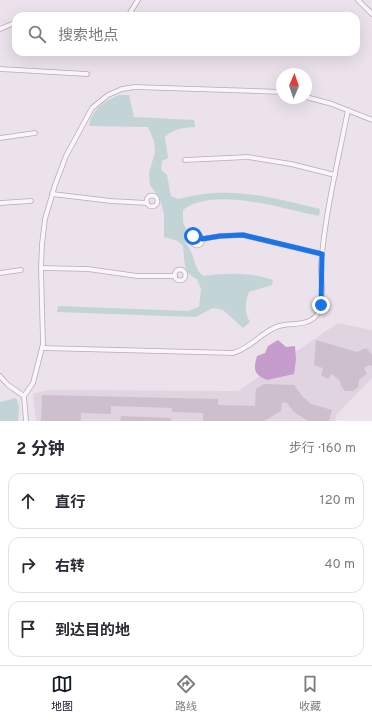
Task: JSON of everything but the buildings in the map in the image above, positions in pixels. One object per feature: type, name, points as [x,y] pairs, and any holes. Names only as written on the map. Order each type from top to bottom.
[{"type":"lane","points":[[130,12],[138,0]]},
{"type":"lane","points":[[358,0],[372,14]]},
{"type":"lane","points":[[0,29],[12,24]]},
{"type":"lane","points":[[0,69],[87,74]]},
{"type":"lane","points":[[26,421],[24,396],[33,383],[42,348],[40,268],[45,219],[52,194],[66,156],[81,125],[92,108],[108,95],[122,89],[135,87],[276,92]]},
{"type":"lane","points":[[312,99],[332,104],[372,120]]},
{"type":"lane","points":[[42,348],[233,354],[244,350],[271,330],[279,326],[310,322],[317,314],[321,305],[322,254],[335,175],[348,110]]},
{"type":"lane","points":[[0,138],[35,133]]},
{"type":"lane","points":[[185,160],[248,157],[291,164],[335,175]]},
{"type":"lane","points":[[52,194],[111,201],[147,203]]},
{"type":"lane","points":[[0,203],[31,200]]},
{"type":"lane","points":[[202,239],[220,236],[243,235],[322,254]]},
{"type":"lane","points":[[40,268],[88,269],[137,276],[175,276]]},
{"type":"lane","points":[[0,274],[21,270]]},
{"type":"lane","points":[[0,376],[8,385],[24,396]]},
{"type":"shaded area","points":[[119,95],[129,95],[134,117],[194,120],[195,127],[175,130],[165,137],[168,158],[162,161],[161,170],[167,175],[171,196],[178,199],[216,193],[250,194],[320,209],[319,216],[249,201],[212,200],[196,203],[183,210],[183,222],[187,231],[185,242],[192,254],[197,268],[203,276],[238,274],[264,277],[273,280],[272,285],[249,292],[246,307],[250,322],[243,328],[223,310],[213,308],[195,317],[57,312],[58,306],[188,311],[199,307],[201,289],[197,279],[189,273],[185,265],[183,246],[178,241],[164,237],[164,214],[160,199],[150,185],[149,173],[155,152],[154,141],[148,127],[89,126],[92,115],[95,111],[103,103]]},
{"type":"shaded area","points":[[338,323],[372,330],[372,378],[337,414],[335,421],[36,421],[33,394],[49,390],[238,391]]},
{"type":"shaded area","points":[[278,340],[286,347],[295,346],[296,360],[294,374],[267,380],[259,376],[256,371],[255,365],[257,356],[265,353],[268,346]]},
{"type":"shaded area","points":[[16,398],[19,406],[18,421],[0,421],[0,402]]},
{"type":"route","points":[[193,236],[199,235],[202,239],[220,236],[243,235],[322,254],[321,305]]}]
